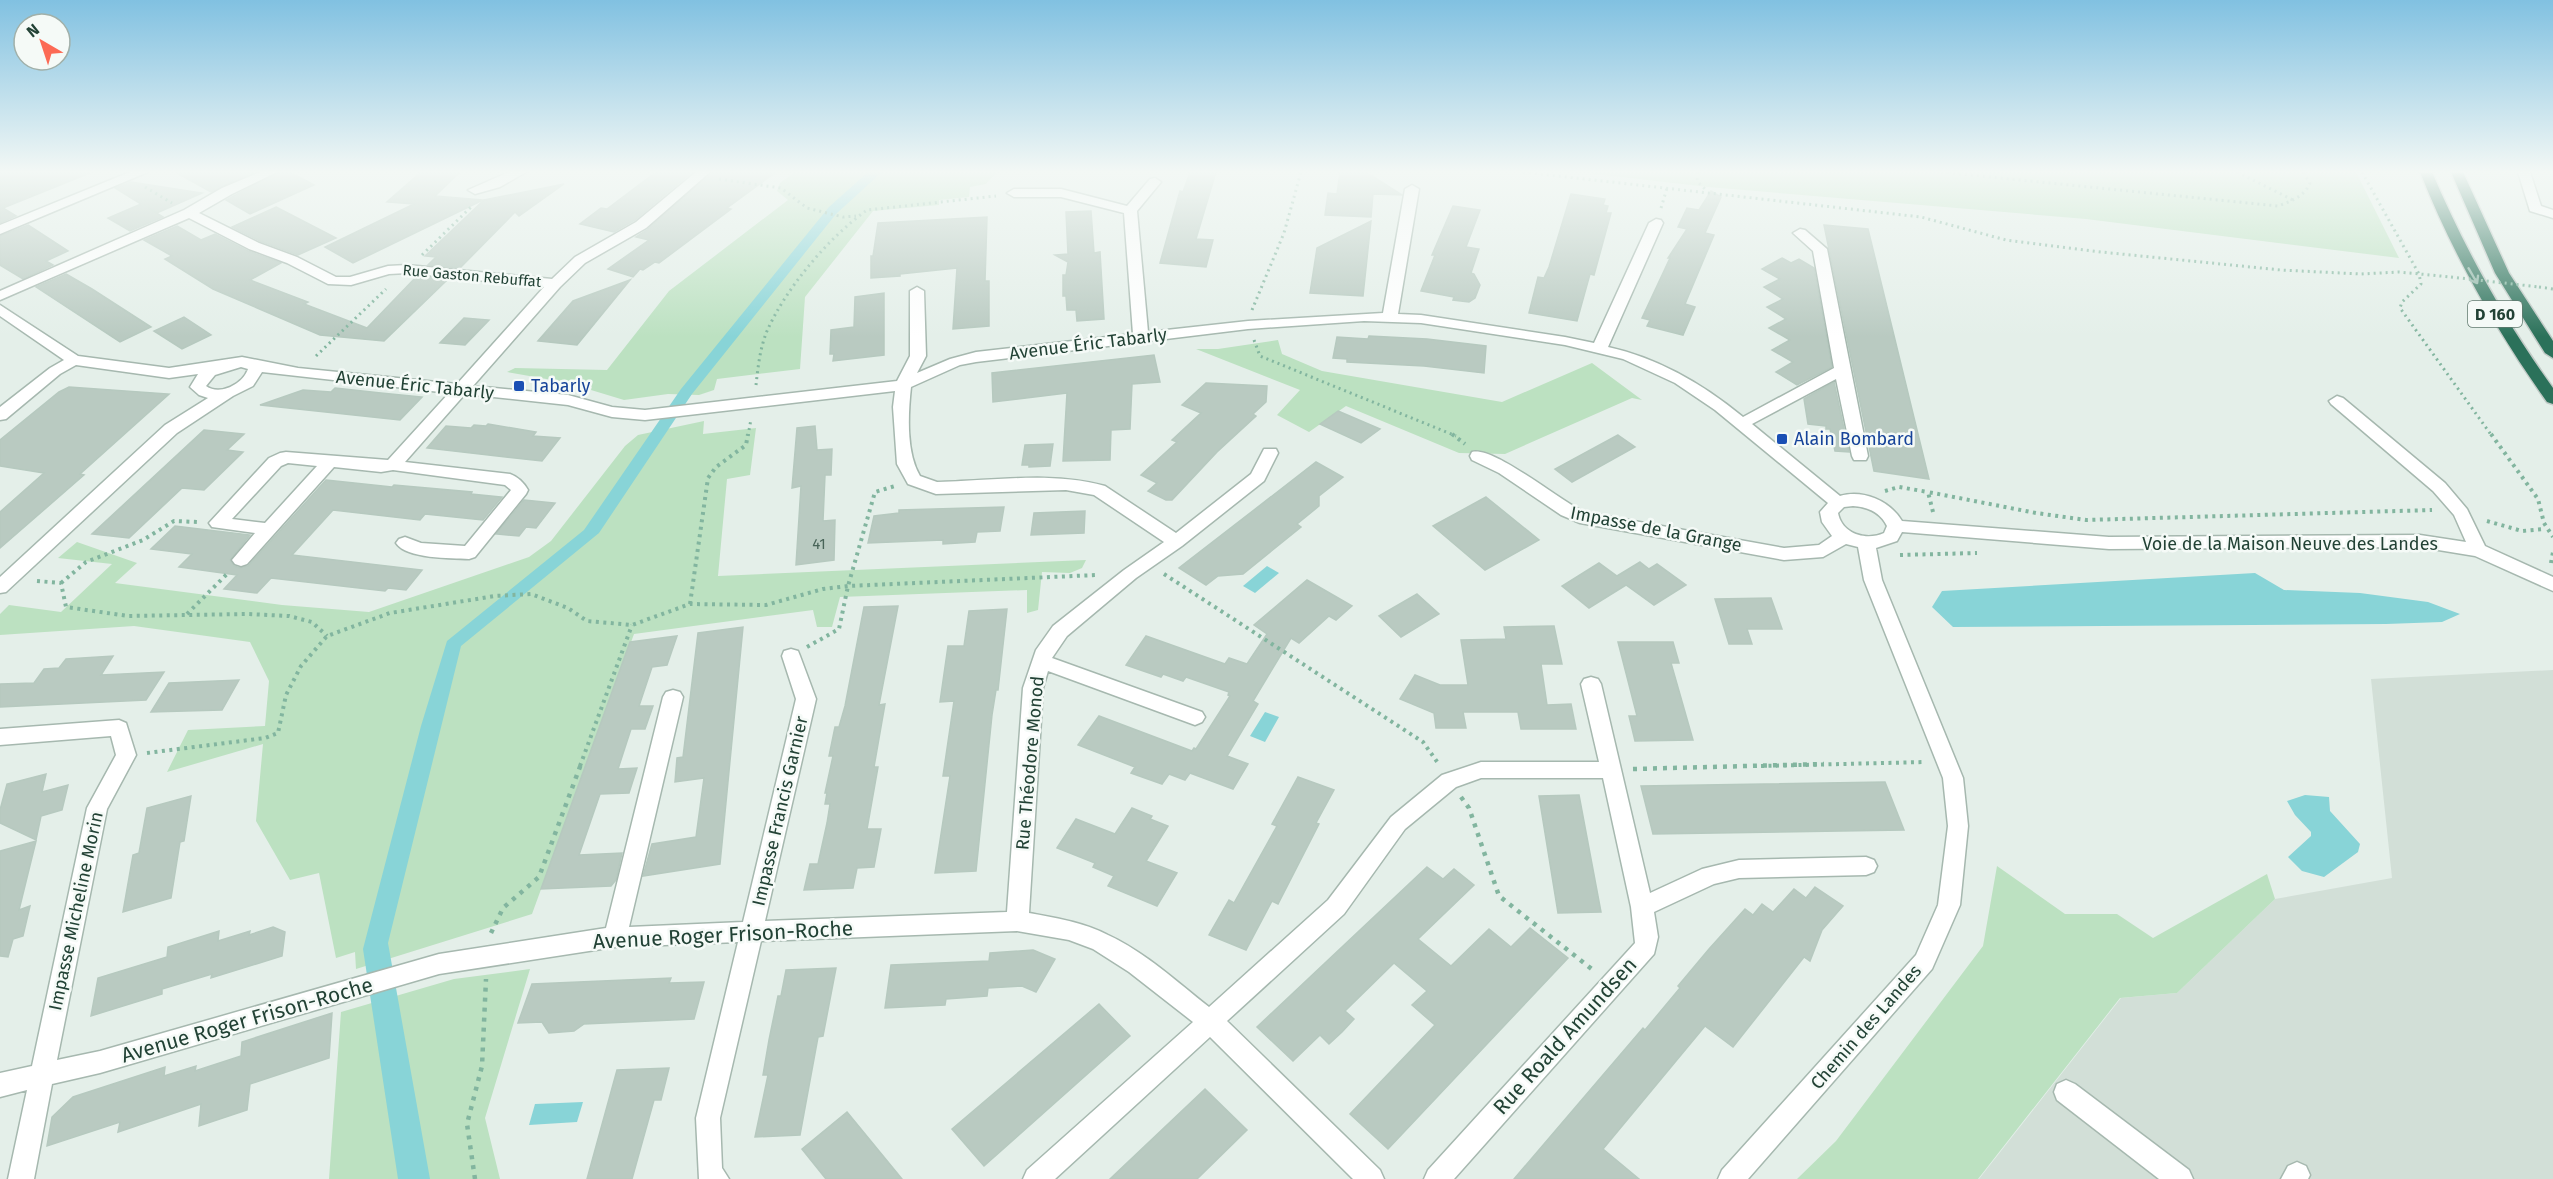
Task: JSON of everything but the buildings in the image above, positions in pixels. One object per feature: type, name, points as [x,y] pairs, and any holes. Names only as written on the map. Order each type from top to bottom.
[{"type":"highway","name":"D 160","points":[[2448,227],[2468,268],[2501,324],[2549,394],[2553,409]]},
{"type":"highway","name":"D 160","points":[[2482,227],[2502,273],[2553,353]]},
{"type":"street","points":[[0,296],[157,227]]},
{"type":"street","name":"Rue Gaston Rebuffat","points":[[217,227],[333,281],[351,281],[388,270],[407,269],[555,284]]},
{"type":"street","points":[[393,465],[555,284],[580,260],[637,227]]},
{"type":"street","points":[[1131,227],[1141,337]]},
{"type":"street","points":[[1390,317],[1405,227]]},
{"type":"street","points":[[1599,349],[1655,227]]},
{"type":"street","points":[[1800,233],[1820,249],[1860,456]]},
{"type":"street","points":[[917,291],[918,356],[903,385],[901,407],[905,464],[914,480],[936,488],[1066,484],[1099,490],[1176,542]]},
{"type":"street","name":"Avenue Éric Tabarly","points":[[0,309],[74,360],[169,373],[242,362],[298,374],[568,400],[612,412],[645,415],[903,385],[955,362],[976,357],[1248,325],[1390,317],[1470,326],[1565,341],[1628,356],[1680,380],[1721,407],[1838,503]]},
{"type":"street","points":[[0,416],[55,371],[74,360]]},
{"type":"street","points":[[176,425],[199,389],[199,382],[207,373],[225,365]]},
{"type":"street","points":[[5,583],[176,425],[236,389],[256,374],[254,366]]},
{"type":"street","points":[[1741,424],[1842,370]]},
{"type":"street","name":"Avenue Éric Tabarly","points":[[169,373],[199,389],[213,393],[298,374]]},
{"type":"street","points":[[2337,401],[2439,487],[2461,513],[2478,550]]},
{"type":"street","name":"Rue Théodore Monod","points":[[1017,921],[1033,688],[1040,661],[1060,631],[1130,574],[1176,542],[1258,477],[1270,453]]},
{"type":"street","name":"Impasse de la Grange","points":[[1478,456],[1497,463],[1562,510],[1580,517],[1784,554],[1823,551],[1845,536]]},
{"type":"street","points":[[218,523],[275,462],[286,457],[381,467],[393,465],[441,473],[510,480],[520,490],[469,553],[419,549],[405,543]]},
{"type":"street","points":[[241,560],[330,461]]},
{"type":"street","points":[[1854,500],[1872,503],[1888,513],[1896,526],[1891,537],[1884,541],[1866,543],[1845,536],[1832,525],[1829,512],[1838,503],[1854,500]]},
{"type":"street","points":[[218,523],[269,529]]},
{"type":"street","name":"Voie de la Maison Neuve des Landes","points":[[1896,526],[2109,543],[2420,542],[2478,550],[2508,562],[2553,585]]},
{"type":"street","name":"Chemin des Landes","points":[[1731,1179],[1924,962],[1949,905],[1958,826],[1953,778],[1873,580],[1866,543]]},
{"type":"street","name":"Impasse Francis Garnier","points":[[712,1178],[708,1118],[806,699],[791,656]]},
{"type":"street","points":[[1040,661],[1195,717]]},
{"type":"street","name":"Rue Roald Amundsen","points":[[1437,1179],[1646,947],[1647,937],[1642,907],[1591,684]]},
{"type":"street","points":[[615,937],[673,697]]},
{"type":"street","points":[[0,737],[119,728],[126,755]]},
{"type":"street","name":"Impasse Micheline Morin","points":[[21,1179],[97,808],[126,755]]},
{"type":"street","points":[[1036,1179],[1336,907],[1398,823],[1449,781],[1481,770],[1611,770]]},
{"type":"street","points":[[1642,907],[1710,876],[1738,869],[1866,866]]},
{"type":"street","name":"Avenue Roger Frison-Roche","points":[[0,1085],[43,1077],[439,964],[488,956],[615,937],[1017,921],[1070,930],[1101,942],[1137,965],[1210,1022],[1371,1179]]},
{"type":"street","points":[[2066,1092],[2180,1179]]},
{"type":"path","points":[[690,604],[708,477],[716,467],[746,445],[755,401],[759,356],[767,330],[816,260],[847,227]]},
{"type":"path","points":[[1286,227],[1255,300],[1248,325],[1260,356],[1456,435],[1478,456]]},
{"type":"path","points":[[1956,227],[2006,240],[2101,252],[2281,270],[2420,274],[2553,289]]},
{"type":"path","points":[[2391,227],[2420,274],[2421,284],[2402,302],[2400,308],[2538,499],[2544,529],[2553,537]]},
{"type":"path","points":[[791,656],[839,629],[848,586],[875,492],[914,480]]},
{"type":"path","points":[[1872,503],[1887,489],[1899,487],[2086,520],[2433,510],[2461,513],[2522,531],[2544,529]]},
{"type":"path","points":[[1928,492],[1945,553]]},
{"type":"path","points":[[5,583],[61,583],[86,562],[143,540],[174,521],[218,523]]},
{"type":"path","points":[[1893,558],[1899,555],[1986,553]]},
{"type":"path","points":[[186,615],[241,560]]},
{"type":"path","points":[[1146,563],[1423,742],[1469,808],[1499,896],[1611,985]]},
{"type":"path","points":[[126,755],[265,738],[278,733],[286,695],[301,666],[327,636],[390,613],[499,596],[531,594],[568,608],[587,621],[632,625],[690,604],[766,605],[848,586],[1130,574]]},
{"type":"path","points":[[61,583],[66,607],[128,616],[249,614],[289,616],[312,622],[327,636]]},
{"type":"path","points":[[475,1179],[467,1124],[482,1066],[488,956],[492,926],[504,905],[539,877],[632,625]]},
{"type":"path","points":[[1924,752],[1931,769]]},
{"type":"path","points":[[1611,770],[1928,762]]},
{"type":"shaded area","points":[[2553,670],[2553,1179],[1979,1179],[2121,998],[2177,993],[2275,899],[2392,878],[2371,679]]},
{"type":"green space","points":[[753,227],[860,227],[805,297],[800,369],[717,379],[714,390],[699,395],[668,394],[624,400],[591,390],[592,387],[507,372],[515,368],[607,370],[669,291]]},
{"type":"green space","points":[[2150,227],[2384,227],[2399,258]]},
{"type":"green space","points":[[1278,340],[1282,354],[1322,371],[1502,402],[1592,363],[1642,400],[1632,398],[1505,454],[1459,453],[1346,406],[1309,432],[1277,415],[1300,390],[1196,349],[1218,349]]},
{"type":"green space","points":[[704,421],[703,434],[756,428],[750,475],[727,479],[718,576],[1086,560],[1082,568],[1070,573],[1042,572],[1038,610],[1027,613],[1027,590],[840,597],[832,627],[817,627],[813,610],[634,634],[532,914],[356,969],[355,952],[336,958],[319,873],[290,880],[256,821],[263,744],[167,772],[188,730],[265,726],[269,681],[250,642],[134,626],[0,635],[0,614],[9,605],[61,612],[112,564],[58,558],[77,542],[137,563],[115,583],[282,605],[369,612],[529,557],[551,541],[625,446],[638,435]]},
{"type":"green space","points":[[1997,866],[2065,914],[2117,914],[2153,938],[2267,874],[2275,899],[2177,993],[2120,998],[1978,1179],[1797,1179],[1836,1141],[1983,946]]},
{"type":"green space","points":[[530,969],[485,1118],[500,1179],[329,1179],[341,1012],[454,979]]},
{"type":"water","points":[[813,227],[826,227],[692,394],[599,533],[461,646],[388,943],[430,1179],[398,1179],[363,949],[421,726],[447,641],[584,530],[681,389]]},
{"type":"water","points":[[1267,566],[1279,573],[1255,593],[1243,586]]},
{"type":"water","points":[[2255,573],[2284,590],[2360,593],[2428,602],[2460,614],[2442,622],[2386,624],[1953,627],[1932,607],[1942,591]]},
{"type":"water","points":[[1265,712],[1279,717],[1265,742],[1250,736]]},
{"type":"water","points":[[2305,795],[2329,797],[2330,811],[2360,844],[2358,852],[2324,877],[2302,871],[2288,857],[2311,836],[2311,832],[2295,815],[2287,801]]},
{"type":"water","points":[[583,1102],[577,1122],[529,1125],[535,1104]]},
{"type":"place","name":"Tabarly","points":[[519,386]]},
{"type":"place","name":"Alain Bombard","points":[[1782,439]]}]
